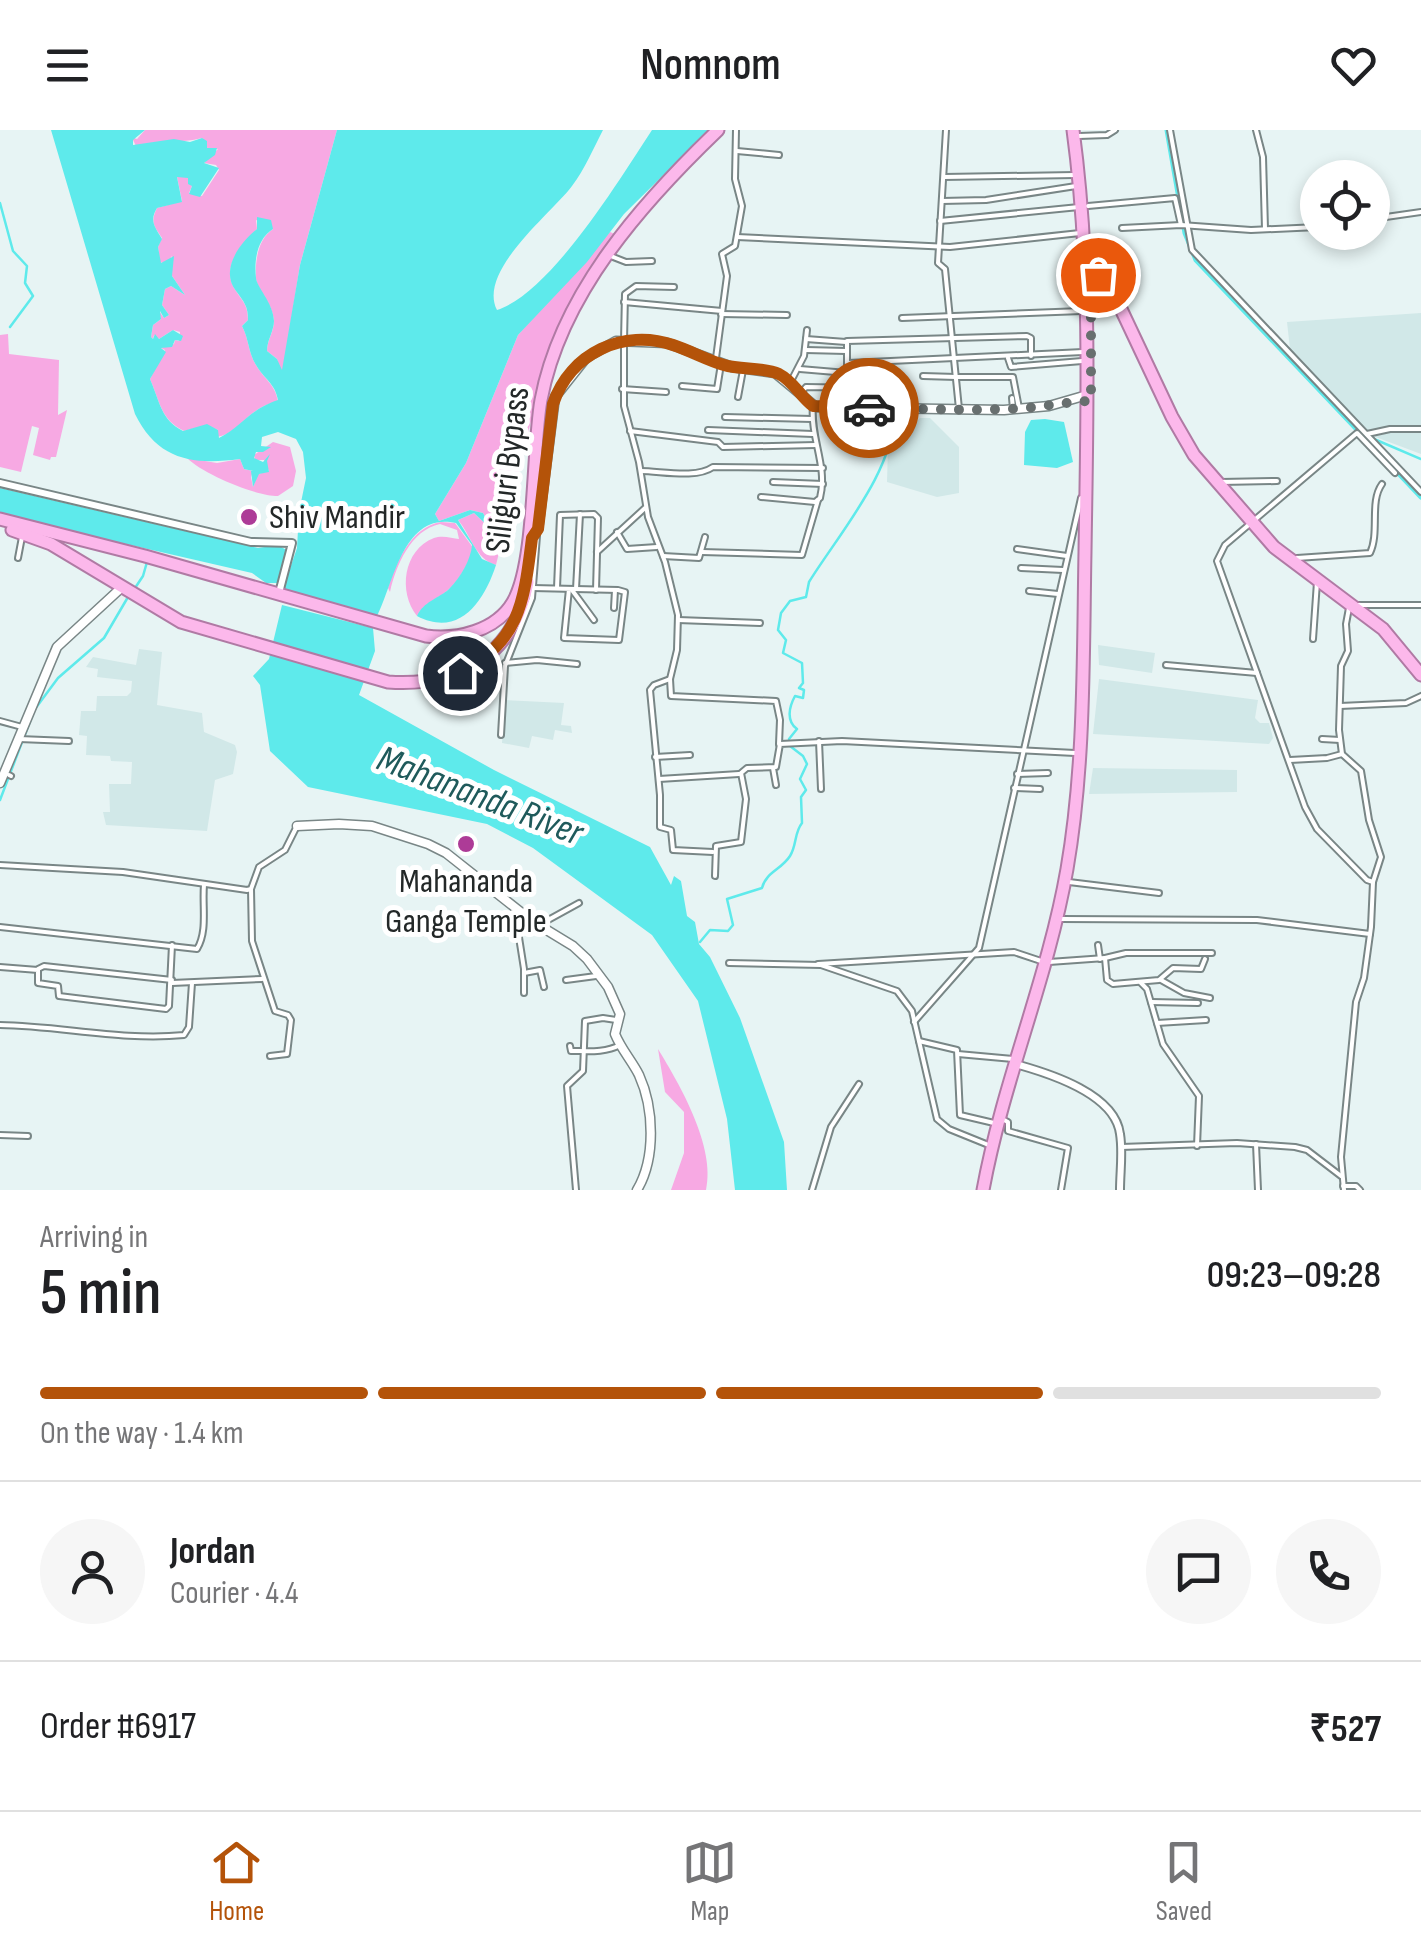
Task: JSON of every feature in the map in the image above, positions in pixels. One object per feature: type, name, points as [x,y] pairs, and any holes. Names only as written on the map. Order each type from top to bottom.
[{"type":"highway","name":"Siliguri Bypass","points":[[280,593],[426,636],[462,636],[501,617],[513,603],[524,569],[541,399],[568,323],[607,254],[652,199],[718,130]]},
{"type":"highway","points":[[1077,132],[1086,206]]},
{"type":"highway","points":[[986,1190],[1067,871],[1079,754],[1087,246],[1077,132]]},
{"type":"highway","points":[[1087,246],[1178,429],[1216,482],[1286,558],[1383,629],[1421,675]]},
{"type":"highway","points":[[1046,961],[1069,882],[1087,706],[1086,398],[1103,282],[1087,246]]},
{"type":"highway","points":[[0,523],[51,544],[180,622],[388,682],[418,684],[453,677],[484,658],[507,636],[525,597],[535,533],[547,379]]},
{"type":"highway","points":[[0,523],[280,593]]},
{"type":"main road","points":[[535,533],[555,397],[586,358],[610,343],[667,343],[716,364],[774,372],[813,406],[1016,409],[1086,398]]},
{"type":"main road","points":[[0,783],[22,740],[57,647],[127,592]]},
{"type":"main road","points":[[297,826],[372,826],[428,844],[573,946],[600,975],[620,1014],[614,1031],[638,1074],[648,1106],[648,1160],[638,1190]]},
{"type":"street","points":[[682,386],[717,389],[716,364],[727,274],[722,254],[734,247],[742,206],[735,179],[736,130]]},
{"type":"street","points":[[946,130],[938,264],[946,268],[959,408]]},
{"type":"street","points":[[1077,132],[1111,134],[1115,130]]},
{"type":"street","points":[[1170,130],[1183,225]]},
{"type":"street","points":[[1256,130],[1263,157],[1266,229]]},
{"type":"street","points":[[737,151],[779,155]]},
{"type":"street","points":[[943,177],[1080,180]]},
{"type":"street","points":[[942,202],[1003,198],[1080,180]]},
{"type":"street","points":[[940,221],[1175,198],[1192,250],[1367,434],[1395,473]]},
{"type":"street","points":[[1390,216],[1421,212]]},
{"type":"street","points":[[1122,228],[1300,228]]},
{"type":"street","points":[[737,237],[938,246],[1087,246]]},
{"type":"street","points":[[607,254],[626,262],[652,261]]},
{"type":"street","points":[[1103,282],[1130,274]]},
{"type":"street","points":[[658,779],[773,768],[778,764],[780,720],[776,701],[673,698],[670,679],[677,650],[678,620],[647,506],[622,389],[625,294],[633,286],[674,287]]},
{"type":"street","points":[[624,302],[787,315]]},
{"type":"street","points":[[902,318],[1087,311]]},
{"type":"street","points":[[790,383],[800,369],[807,330]]},
{"type":"street","points":[[806,339],[846,342],[1027,336],[1031,338],[1031,356]]},
{"type":"street","points":[[800,369],[847,372],[846,342]]},
{"type":"street","points":[[806,350],[846,351]]},
{"type":"street","points":[[1008,356],[1011,367],[1087,356]]},
{"type":"street","points":[[848,363],[1087,356]]},
{"type":"street","points":[[738,397],[743,370]]},
{"type":"street","points":[[922,376],[1013,378],[1016,409]]},
{"type":"street","points":[[801,394],[806,387],[866,388],[870,408]]},
{"type":"street","points":[[622,389],[666,392]]},
{"type":"street","points":[[1012,398],[1016,409]]},
{"type":"street","points":[[702,552],[802,555],[822,484],[823,468],[813,434],[813,406]]},
{"type":"street","points":[[725,417],[812,420]]},
{"type":"street","points":[[1367,434],[1421,429]]},
{"type":"street","points":[[708,430],[813,434]]},
{"type":"street","points":[[630,431],[718,442],[723,446],[816,444]]},
{"type":"street","points":[[1373,882],[1317,829],[1300,796],[1217,564],[1222,548],[1356,434],[1421,492]]},
{"type":"street","points":[[641,470],[823,468]]},
{"type":"street","points":[[1216,482],[1276,481]]},
{"type":"street","points":[[773,482],[822,484]]},
{"type":"street","points":[[0,483],[251,542],[292,543],[280,593]]},
{"type":"street","points":[[914,1022],[976,954],[984,933],[1066,556],[1086,484]]},
{"type":"street","points":[[1286,558],[1370,553],[1376,533],[1377,490],[1382,484]]},
{"type":"street","points":[[761,497],[818,500]]},
{"type":"street","points":[[597,552],[647,506]]},
{"type":"street","points":[[533,588],[557,588],[572,589],[596,590],[615,590],[622,591],[626,597],[618,640],[564,638],[572,589],[580,514]]},
{"type":"street","points":[[557,588],[560,515],[580,514],[598,516],[596,590]]},
{"type":"street","points":[[18,558],[23,532]]},
{"type":"street","points":[[617,532],[628,550],[660,547]]},
{"type":"street","points":[[501,735],[506,663],[529,608],[533,588],[535,533]]},
{"type":"street","points":[[663,556],[699,558],[705,537]]},
{"type":"street","points":[[1017,549],[1066,556]]},
{"type":"street","points":[[1021,568],[1063,570]]},
{"type":"street","points":[[1313,639],[1317,582]]},
{"type":"street","points":[[572,589],[594,620]]},
{"type":"street","points":[[614,608],[615,590]]},
{"type":"street","points":[[1029,590],[1058,594]]},
{"type":"street","points":[[1360,1190],[1356,1186],[1343,1188],[1341,1176],[1356,1002],[1370,934],[1373,882],[1380,849],[1369,820],[1361,771],[1342,754],[1341,666],[1348,651],[1346,624],[1350,606],[1421,605]]},
{"type":"street","points":[[678,620],[760,623]]},
{"type":"street","points":[[506,663],[537,660],[578,664]]},
{"type":"street","points":[[1166,665],[1257,673]]},
{"type":"street","points":[[670,679],[650,689],[660,827],[671,830],[672,849],[715,852]]},
{"type":"street","points":[[1340,706],[1406,703],[1421,696]]},
{"type":"street","points":[[0,721],[27,723]]},
{"type":"street","points":[[1322,739],[1340,740]]},
{"type":"street","points":[[22,740],[69,741]]},
{"type":"street","points":[[779,744],[820,741],[1079,754]]},
{"type":"street","points":[[820,741],[821,789]]},
{"type":"street","points":[[1290,760],[1342,754]]},
{"type":"street","points":[[655,757],[690,755]]},
{"type":"street","points":[[773,768],[776,785]]},
{"type":"street","points":[[715,876],[716,846],[741,841],[746,794],[740,774]]},
{"type":"street","points":[[1017,774],[1048,774]]},
{"type":"street","points":[[1014,788],[1040,789]]},
{"type":"street","points":[[270,1056],[287,1054],[291,1020],[275,1011],[262,979],[252,940],[251,889],[260,865],[285,850],[297,826]]},
{"type":"street","points":[[0,866],[123,872],[251,889]]},
{"type":"street","points":[[1069,882],[1159,893]]},
{"type":"street","points":[[0,927],[200,948],[204,885]]},
{"type":"street","points":[[538,925],[579,903]]},
{"type":"street","points":[[515,908],[524,993]]},
{"type":"street","points":[[1061,919],[1258,920],[1370,934]]},
{"type":"street","points":[[38,970],[38,984],[58,986],[59,996],[167,1008],[172,944]]},
{"type":"street","points":[[1098,945],[1110,983],[1160,980],[1173,968],[1202,969],[1205,959]]},
{"type":"street","points":[[729,962],[813,964],[1018,952],[1046,961],[1102,959],[1126,952],[1212,952]]},
{"type":"street","points":[[813,964],[895,989],[908,1004],[914,1022],[939,1122],[949,1130],[998,1133]]},
{"type":"street","points":[[0,967],[38,970],[44,966],[192,983],[262,979]]},
{"type":"street","points":[[524,973],[540,970],[544,988]]},
{"type":"street","points":[[566,980],[600,975]]},
{"type":"street","points":[[1160,980],[1184,992],[1210,998]]},
{"type":"street","points":[[0,1025],[56,1027],[132,1037],[184,1035],[189,1027],[192,983]]},
{"type":"street","points":[[1141,983],[1166,1050],[1199,1096],[1197,1146]]},
{"type":"street","points":[[1151,1002],[1198,1003]]},
{"type":"street","points":[[576,1190],[567,1086],[583,1070],[585,1022],[617,1020]]},
{"type":"street","points":[[1157,1023],[1206,1020]]},
{"type":"street","points":[[917,1041],[954,1048],[958,1054],[960,1115],[998,1133]]},
{"type":"street","points":[[570,1046],[570,1051],[582,1051],[609,1050],[620,1045]]},
{"type":"street","points":[[958,1054],[1016,1063],[1052,1075],[1093,1097],[1116,1120],[1120,1190]]},
{"type":"street","points":[[812,1190],[831,1127],[859,1084]]},
{"type":"street","points":[[998,1133],[1008,1122],[1008,1131],[1068,1148],[1061,1190]]},
{"type":"street","points":[[0,1135],[28,1136]]},
{"type":"street","points":[[1120,1147],[1256,1144],[1306,1149],[1341,1176]]},
{"type":"street","points":[[1256,1144],[1258,1190]]},
{"type":"shaded area","points":[[145,130],[337,130],[300,265],[283,370],[267,351],[274,321],[256,278],[258,250],[273,229],[256,220],[257,229],[234,257],[231,282],[247,311],[248,320],[242,326],[251,355],[278,401],[216,437],[218,430],[207,425],[184,431],[170,421],[150,379],[165,350],[161,348],[179,341],[180,332],[173,330],[159,339],[151,337],[153,325],[161,319],[159,311],[164,318],[169,315],[162,305],[165,289],[171,286],[185,295],[172,276],[172,256],[160,263],[158,247],[162,238],[154,224],[155,213],[157,208],[182,201],[177,177],[188,177],[192,186],[189,193],[202,196],[219,170],[216,165],[204,163],[218,149],[207,148],[202,138],[136,146],[133,140],[123,140],[126,132],[135,132],[137,139]]},
{"type":"shaded area","points":[[610,232],[617,235],[541,380],[496,565],[478,552],[458,520],[474,513],[492,530],[483,513],[470,510],[439,521],[435,514],[466,463],[518,335]]},
{"type":"shaded area","points":[[1421,313],[1421,454],[1373,436],[1290,349],[1287,322]]},
{"type":"shaded area","points":[[8,334],[9,354],[59,360],[58,415],[67,410],[56,457],[50,460],[33,455],[39,428],[32,426],[21,472],[0,467],[0,335]]},
{"type":"shaded area","points":[[920,418],[930,418],[959,447],[959,493],[937,497],[887,482],[888,448]]},
{"type":"shaded area","points":[[273,442],[290,447],[296,471],[293,486],[278,496],[230,483],[187,458],[217,463],[240,459],[244,469],[253,471],[253,487],[258,474],[269,471],[264,460],[255,460],[254,455]]},
{"type":"shaded area","points":[[441,522],[455,523],[474,549],[456,582],[417,616],[407,595],[410,562],[434,538],[459,539],[457,530],[440,524],[421,533],[401,560],[390,592],[388,588],[401,557],[413,538],[430,525]]},
{"type":"shaded area","points":[[1098,645],[1155,653],[1152,673],[1099,665]]},
{"type":"shaded area","points":[[139,649],[162,652],[157,705],[202,713],[204,732],[235,745],[233,774],[215,780],[207,831],[106,825],[103,812],[110,812],[109,784],[131,784],[132,762],[86,755],[87,736],[79,735],[81,711],[96,711],[97,696],[127,696],[132,681],[97,677],[98,669],[86,667],[93,657],[136,665]]},
{"type":"shaded area","points":[[1099,679],[1258,700],[1255,718],[1260,723],[1269,723],[1273,738],[1269,744],[1093,734]]},
{"type":"shaded area","points":[[505,700],[564,703],[561,725],[571,726],[572,733],[555,730],[553,740],[532,736],[529,748],[502,743]]},
{"type":"shaded area","points":[[1093,768],[1237,770],[1237,792],[1089,794]]},
{"type":"shaded area","points":[[658,1049],[701,1136],[708,1173],[706,1190],[671,1190],[684,1153],[684,1112],[665,1092]]},
{"type":"water","points":[[51,130],[145,130],[133,140],[133,145],[202,138],[207,141],[207,148],[217,148],[215,155],[204,163],[219,168],[200,197],[189,194],[192,186],[188,178],[177,177],[182,202],[157,208],[153,217],[162,239],[158,247],[161,263],[174,256],[172,276],[185,295],[171,286],[165,289],[162,305],[169,315],[164,318],[160,311],[161,319],[153,325],[151,337],[155,334],[159,339],[173,330],[183,336],[172,347],[161,348],[166,352],[150,379],[162,410],[176,427],[183,431],[207,424],[218,430],[219,438],[260,408],[278,400],[253,360],[242,326],[248,315],[231,283],[234,257],[257,229],[257,217],[271,220],[273,229],[258,250],[256,278],[273,314],[267,351],[282,370],[300,265],[337,130],[603,130],[572,186],[506,261],[497,278],[497,310],[518,299],[562,258],[652,130],[709,130],[624,214],[587,262],[518,335],[466,463],[435,514],[439,521],[470,510],[483,513],[492,530],[474,513],[458,520],[482,559],[496,565],[477,603],[468,613],[445,623],[417,616],[449,589],[467,562],[472,545],[456,523],[438,522],[412,538],[377,616],[283,589],[297,548],[306,478],[303,452],[296,439],[278,432],[262,437],[261,446],[271,447],[256,452],[254,458],[263,462],[270,454],[269,472],[259,474],[253,487],[253,471],[244,469],[240,459],[207,461],[179,456],[155,442],[144,430],[135,414]]},
{"type":"water","points":[[1031,420],[1064,422],[1073,462],[1057,468],[1024,465],[1025,432]]},
{"type":"water","points":[[0,488],[258,548],[278,545],[288,551],[281,583],[266,583],[252,573],[0,515]]},
{"type":"water","name":"Mahananda River","points":[[282,605],[373,628],[375,651],[359,695],[494,770],[650,847],[671,885],[674,876],[681,881],[687,916],[695,922],[699,944],[710,957],[740,1018],[784,1142],[787,1190],[735,1190],[727,1119],[698,1001],[652,935],[533,848],[487,824],[308,787],[270,751],[260,685],[253,676],[269,659]]},
{"type":"waterway","points":[[1167,130],[1185,233],[1196,260],[1421,497]]},
{"type":"waterway","points":[[0,203],[13,251],[27,266],[25,283],[33,296],[10,327]]},
{"type":"waterway","points":[[789,739],[797,729],[790,718],[791,705],[795,696],[803,698],[804,690],[799,688],[803,683],[802,663],[783,653],[786,640],[778,630],[781,613],[790,601],[806,597],[809,582],[876,478],[886,456],[894,411]]},
{"type":"waterway","points":[[1374,439],[1421,459]]},
{"type":"waterway","points":[[133,591],[147,562]]},
{"type":"waterway","points":[[35,709],[58,678],[104,638],[128,597]]},
{"type":"waterway","points":[[0,800],[32,716]]},
{"type":"waterway","points":[[700,942],[710,930],[728,931],[733,925],[727,899],[762,888],[792,852],[802,823],[801,797],[806,790],[800,779],[807,764],[790,746]]},
{"type":"way so far","points":[[869,408],[1004,410],[1091,401],[1091,277],[1098,275]]},
{"type":"place","name":"Shiv Mandir","points":[[249,517]]},
{"type":"place","name":"Mahananda Ganga Temple","points":[[466,844]]},
{"type":"route","points":[[460,673],[493,651],[507,636],[522,607],[532,538],[538,529],[553,404],[592,352],[616,341],[667,343],[743,370],[774,372],[813,406],[869,408]]}]
